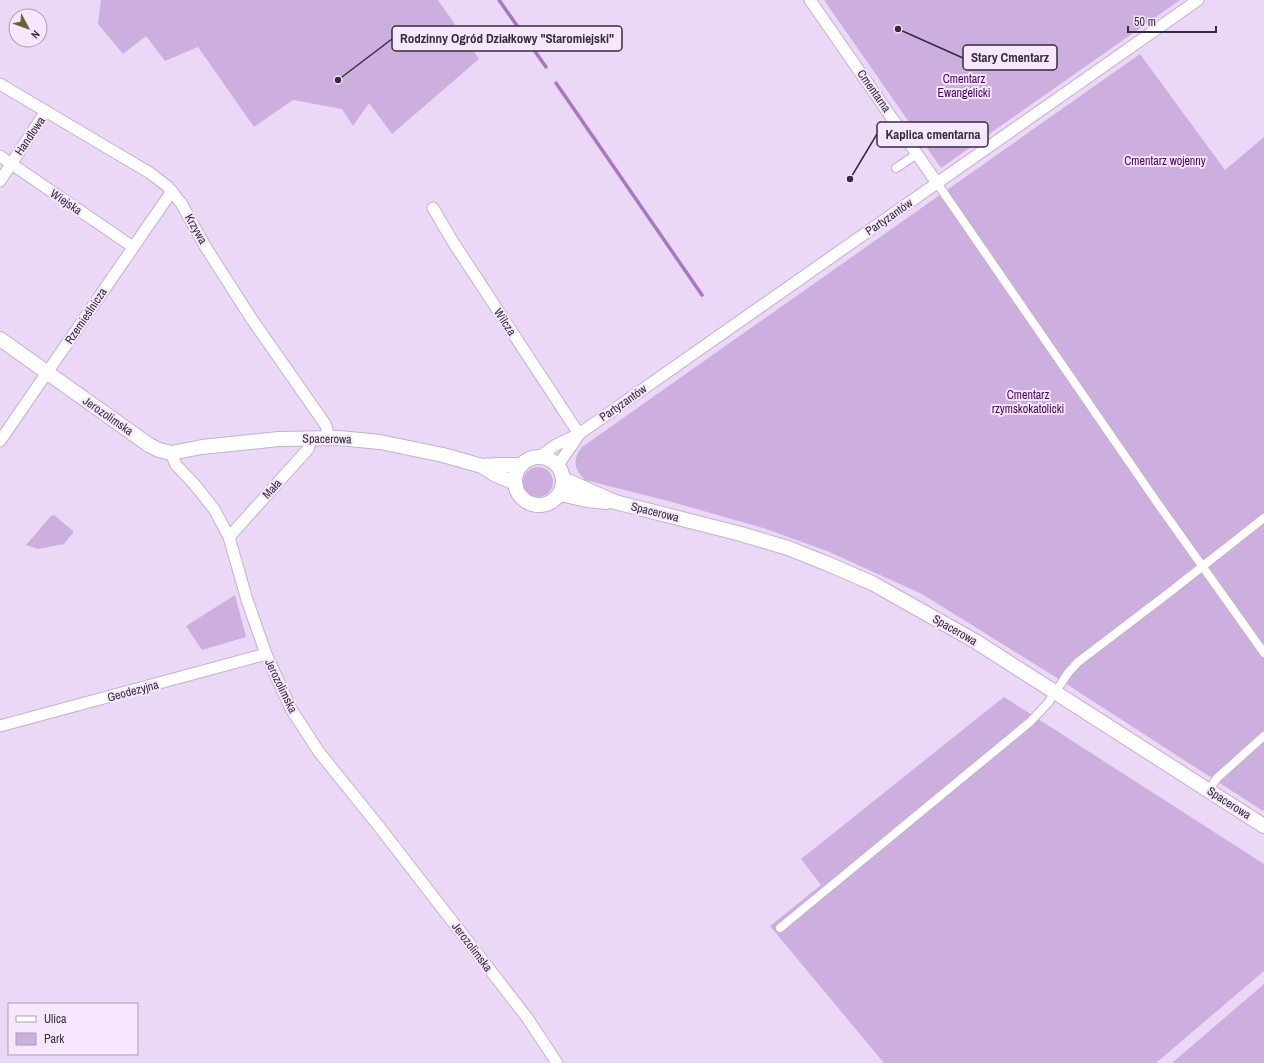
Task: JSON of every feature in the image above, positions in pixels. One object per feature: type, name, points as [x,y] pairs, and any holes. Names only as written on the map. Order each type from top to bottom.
[{"type":"street","name":"Cmentarna","points":[[810,0],[937,183]]},
{"type":"street","name":"Partyzantów","points":[[539,457],[556,445],[579,434],[1198,0]]},
{"type":"street","name":"Krzywa","points":[[0,84],[150,173],[172,191],[182,203],[205,246],[251,318],[323,420],[327,429],[328,438]]},
{"type":"street","name":"Handlowa","points":[[0,181],[46,111]]},
{"type":"street","points":[[896,168],[917,154]]},
{"type":"street","name":"Wiejska","points":[[0,156],[133,247]]},
{"type":"street","points":[[937,183],[1156,501],[1264,653]]},
{"type":"street","name":"Rzemieślnicza","points":[[0,441],[172,191]]},
{"type":"street","name":"Wilcza","points":[[433,208],[452,242],[579,434]]},
{"type":"street","name":"Jerozolimska","points":[[0,339],[149,445],[159,450],[171,453],[176,465],[195,485],[214,509],[229,537],[247,600],[266,654],[291,709],[319,752],[499,981],[528,1019],[557,1063]]},
{"type":"street","name":"Partyzantów","points":[[558,465],[579,434]]},
{"type":"street","name":"Mała","points":[[229,537],[308,449],[312,438]]},
{"type":"street","name":"Spacerowa","points":[[171,453],[202,447],[279,439],[328,438],[387,443],[443,455],[482,466],[496,475],[515,483]]},
{"type":"street","points":[[539,457],[549,459],[558,465],[564,479],[560,494],[555,500],[541,505],[526,502],[521,497],[515,483],[517,471],[526,461],[539,457]]},
{"type":"street","name":"Spacerowa","points":[[482,466],[521,466]]},
{"type":"street","name":"Spacerowa","points":[[564,479],[615,502],[754,538],[810,557],[864,579],[903,599],[975,641],[1264,826]]},
{"type":"street","name":"Spacerowa","points":[[560,494],[587,500],[615,502]]},
{"type":"street","points":[[780,928],[1036,717],[1056,693],[1068,673],[1087,654],[1203,567],[1264,518]]},
{"type":"street","name":"Geodezyjna","points":[[0,726],[266,654]]},
{"type":"street","points":[[1209,790],[1217,778],[1264,736]]},
{"type":"green space","points":[[101,0],[438,0],[479,59],[392,134],[369,103],[353,126],[342,109],[293,100],[254,127],[198,47],[165,61],[146,36],[123,54],[98,24]]},
{"type":"green space","name":"Cmentarz Ewangelicki","points":[[824,0],[1180,0],[941,168]]},
{"type":"green space","name":"Cmentarz rzymskokatolicki","points":[[1140,54],[1225,170],[1264,137],[1263,811],[1057,678],[922,594],[827,551],[763,528],[672,502],[585,480],[578,472],[576,464],[577,456],[582,447]]},
{"type":"green space","points":[[538,467],[549,471],[553,482],[549,493],[538,497],[527,493],[523,482],[527,471]]},
{"type":"green space","points":[[54,515],[73,531],[64,544],[38,549],[26,545],[51,516]]},
{"type":"green space","points":[[235,595],[246,637],[202,650],[186,626]]},
{"type":"green space","points":[[1004,697],[1264,864],[1264,971],[1156,1063],[884,1063],[770,926],[821,885],[801,859]]},
{"type":"green space","points":[[1264,984],[1264,1063],[1172,1063]]},
{"type":"waterway","points":[[499,0],[546,67]]},
{"type":"waterway","points":[[556,83],[702,295]]},
{"type":"place","name":"Stary Cmentarz","points":[[898,29]]},
{"type":"place","name":"Rodzinny Ogród Działkowy \"Staromiejski\"","points":[[338,80]]},
{"type":"place","name":"Kaplica cmentarna","points":[[850,179]]},
{"type":"park label","name":"Cmentarz wojenny","points":[[1165,161]]}]
